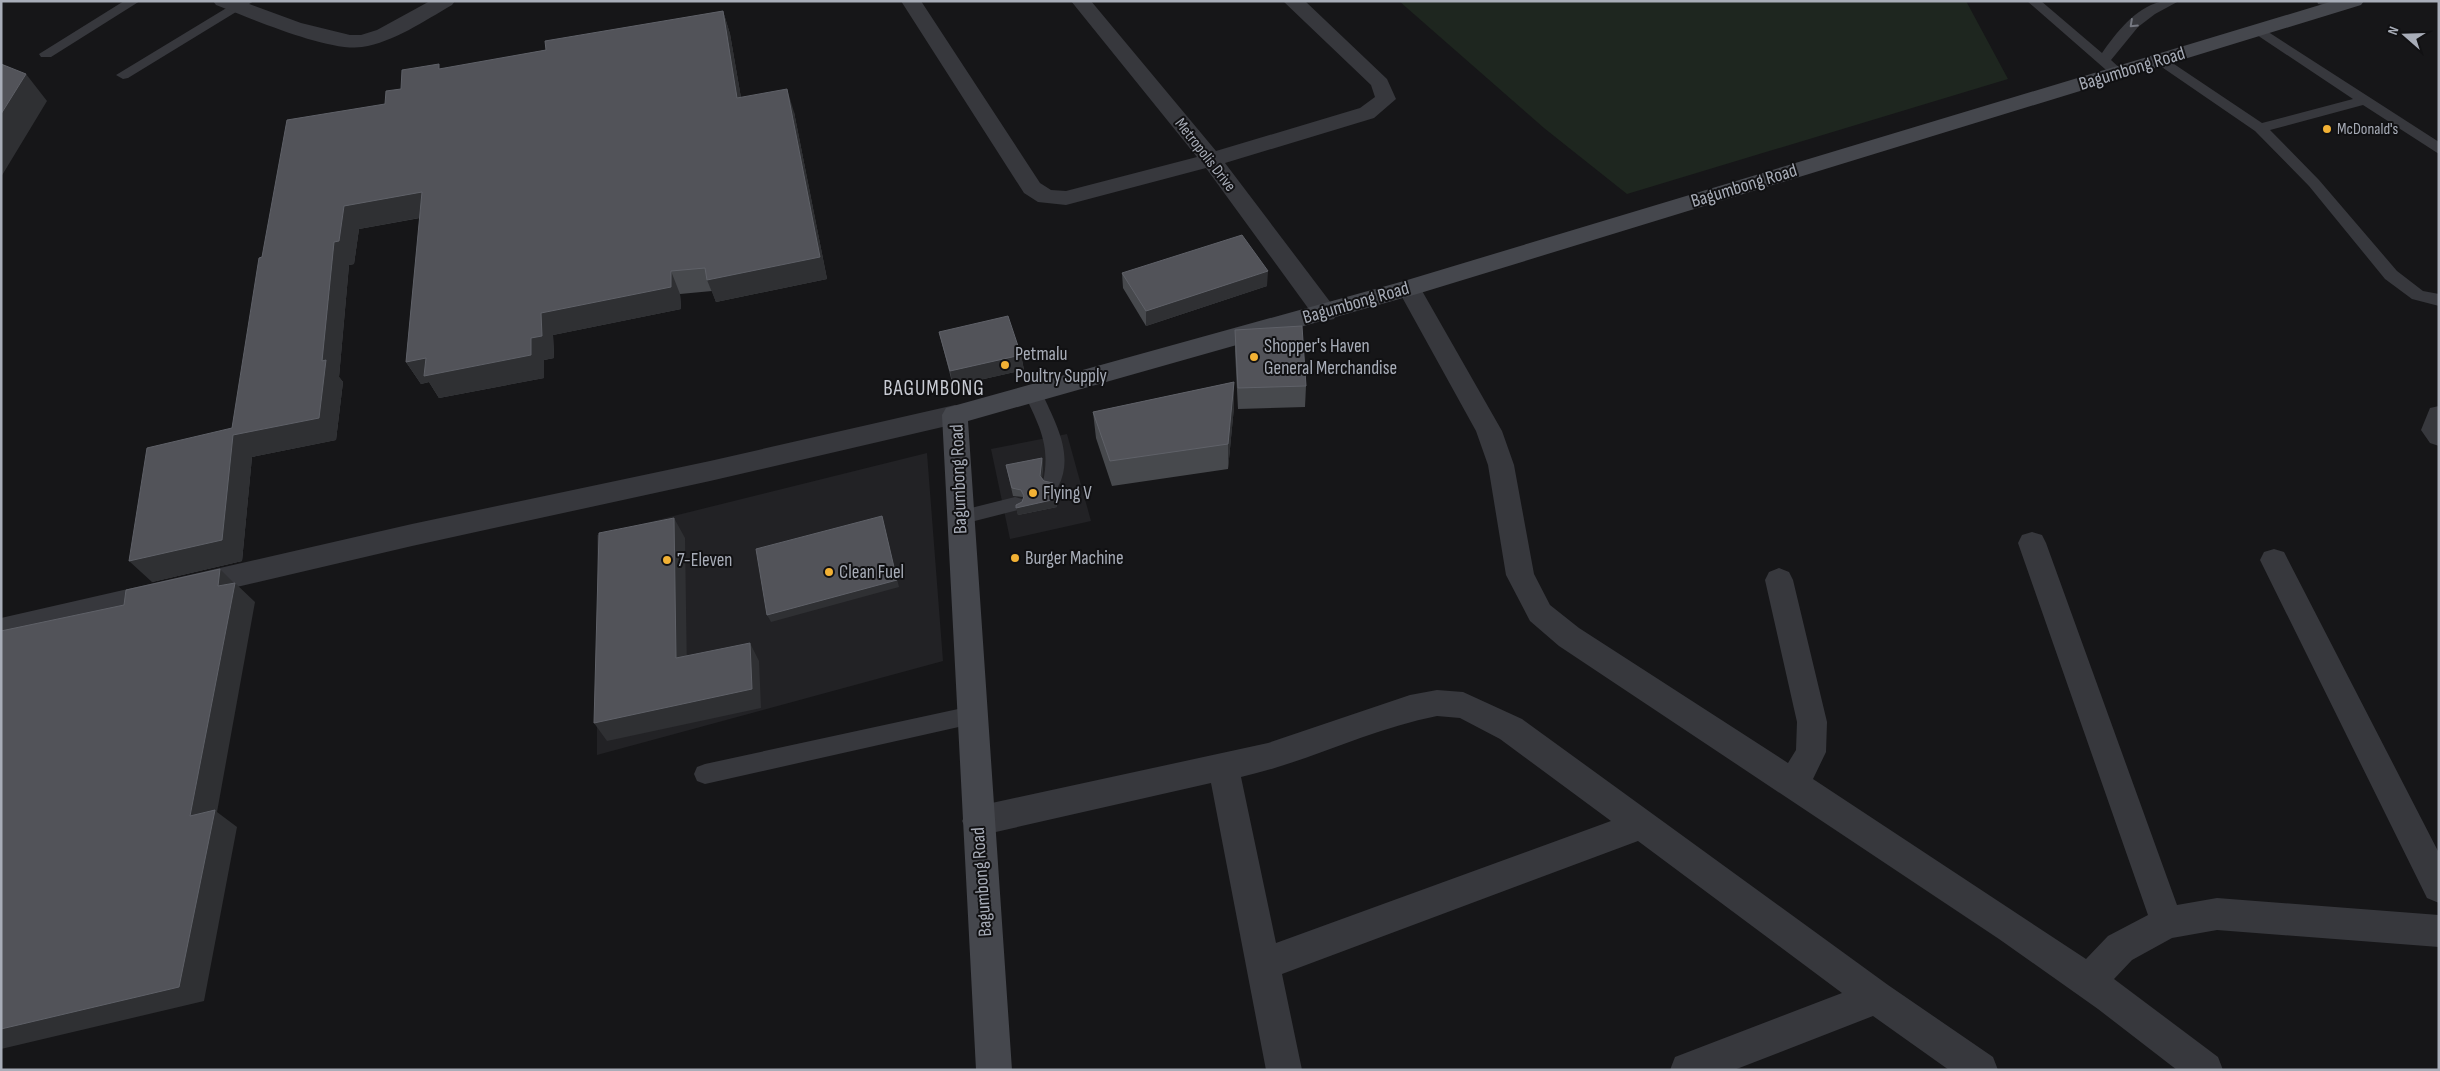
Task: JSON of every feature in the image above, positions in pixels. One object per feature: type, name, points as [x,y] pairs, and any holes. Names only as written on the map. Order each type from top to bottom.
[{"type":"main road","name":"Bagumbong Road","points":[[994,1070],[959,518],[955,415],[1325,313],[2111,66],[2160,60],[2348,3]]},
{"type":"street","points":[[237,3],[338,40],[360,42],[383,34],[445,1]]},
{"type":"street","points":[[911,1],[1032,188],[1046,197],[1066,198],[1211,160],[1367,112],[1386,99],[1380,83],[1293,1]]},
{"type":"street","name":"Metropolis Drive","points":[[1081,1],[1211,160],[1325,313]]},
{"type":"street","points":[[1409,288],[1489,431],[1501,465],[1520,575],[1540,612],[1569,637],[1794,783],[2089,980],[2171,1041],[2205,1070]]},
{"type":"street","points":[[1,630],[412,535],[710,471],[955,415]]},
{"type":"street","points":[[2439,415],[2434,430],[2439,436]]},
{"type":"street","points":[[2032,543],[2167,923]]},
{"type":"street","points":[[2274,560],[2439,888]]},
{"type":"street","points":[[1779,580],[1812,722],[1811,752],[1794,783]]},
{"type":"street","points":[[978,821],[1268,757],[1410,708],[1437,704],[1463,705],[1485,714],[1511,729],[1876,997],[1980,1070]]},
{"type":"street","points":[[1224,768],[1284,1070]]},
{"type":"street","points":[[1263,964],[1641,825]]},
{"type":"street","points":[[2089,980],[2120,948],[2167,923],[2217,914],[2439,931]]},
{"type":"street","points":[[1688,1070],[1876,997]]},
{"type":"lane","points":[[46,54],[134,1]]},
{"type":"lane","points":[[2033,1],[2111,66],[2130,25],[2144,14],[2173,1]]},
{"type":"lane","points":[[2323,1],[2348,3]]},
{"type":"lane","points":[[123,75],[237,3]]},
{"type":"lane","points":[[2259,30],[2439,149]]},
{"type":"lane","points":[[2160,60],[2260,128],[2314,183],[2391,275],[2418,295],[2439,300]]},
{"type":"lane","points":[[2260,128],[2365,100]]},
{"type":"lane","points":[[1033,393],[1056,444],[1056,467],[1052,482]]},
{"type":"lane","points":[[959,518],[1015,504]]},
{"type":"lane","points":[[705,774],[972,715]]},
{"type":"shaded area","points":[[1399,1],[1966,1],[2008,79],[1627,194],[1544,128]]},
{"type":"shaded area","points":[[1067,434],[1091,521],[1010,539],[991,449]]},
{"type":"shaded area","points":[[927,453],[943,661],[597,755],[597,535]]},
{"type":"building","points":[[723,11],[737,98],[787,89],[820,257],[707,280],[705,268],[671,271],[671,287],[541,313],[542,336],[531,338],[531,355],[424,376],[426,358],[406,362],[422,192],[344,206],[339,241],[334,242],[322,361],[326,360],[319,418],[233,435],[222,540],[129,561],[147,448],[232,428],[259,258],[262,257],[287,120],[385,104],[386,91],[401,89],[402,70],[439,64],[439,69],[546,50],[545,41]]},
{"type":"building","points":[[1,64],[26,74],[1,114]]},
{"type":"building","points":[[1242,235],[1268,271],[1146,311],[1122,273]]},
{"type":"building","points":[[1008,316],[1021,355],[950,371],[939,332]]},
{"type":"building","points":[[1302,326],[1306,386],[1238,388],[1235,330]]},
{"type":"building","points":[[1234,382],[1228,444],[1110,461],[1093,412]]},
{"type":"building","name":"Flying V","points":[[1042,458],[1040,476],[1044,481],[1053,483],[1056,499],[1016,508],[1016,505],[1022,502],[1024,496],[1021,490],[1012,488],[1006,465]]},
{"type":"building","name":"Clean Fuel","points":[[882,516],[897,580],[767,615],[756,549]]},
{"type":"building","points":[[674,518],[676,658],[750,643],[752,689],[594,723],[599,533]]},
{"type":"building","points":[[220,569],[218,586],[235,583],[190,816],[215,810],[179,987],[1,1029],[1,631],[124,605],[126,590]]},
{"type":"place","name":"McDonald's","points":[[2327,129]]},
{"type":"place","name":"Shopper's Haven General Merchandise","points":[[1254,357]]},
{"type":"place","name":"Petmalu Poultry Supply","points":[[1005,365]]},
{"type":"place","name":"Flying V","points":[[1033,493]]},
{"type":"place","name":"Burger Machine","points":[[1015,558]]},
{"type":"place","name":"7-Eleven","points":[[667,560]]},
{"type":"place","name":"Clean Fuel","points":[[829,572]]},
{"type":"district","name":"BAGUMBONG","points":[[934,388]]}]
